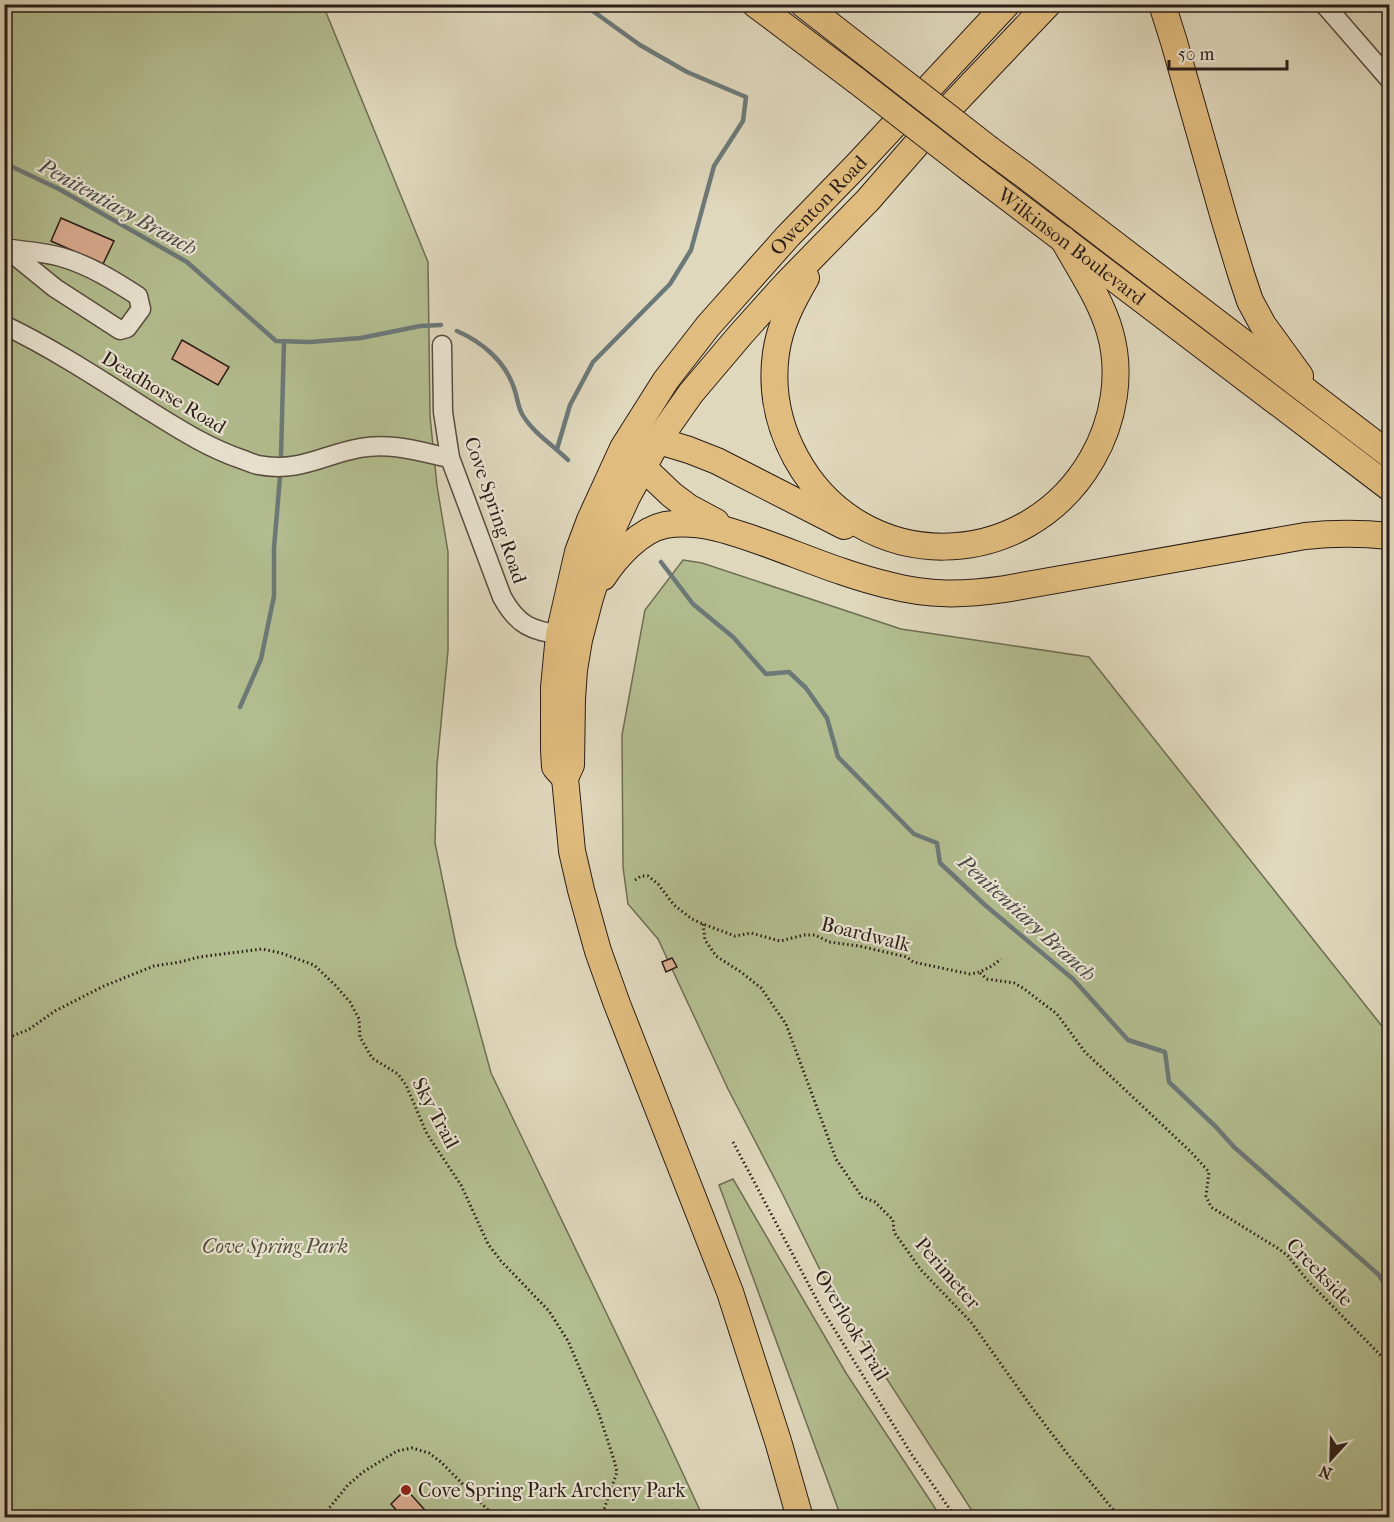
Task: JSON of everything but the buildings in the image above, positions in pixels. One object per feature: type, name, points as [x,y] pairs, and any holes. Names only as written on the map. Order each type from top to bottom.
[{"type":"highway","name":"Wilkinson Boulevard","points":[[755,4],[1389,488]]},
{"type":"highway","name":"Wilkinson Boulevard","points":[[803,4],[1389,455]]},
{"type":"highway","name":"Owenton Road","points":[[569,638],[578,552],[594,511],[628,440],[666,380],[708,326],[788,236],[1007,4]]},
{"type":"highway","points":[[590,598],[611,532],[627,497],[658,440],[691,393],[786,284],[868,200],[936,122],[1048,4]]},
{"type":"highway","points":[[1164,9],[1227,229],[1250,300],[1263,325],[1316,398]]},
{"type":"highway","points":[[742,535],[688,507],[672,495],[643,468],[628,440],[658,440],[689,450],[717,461],[863,535],[914,546],[965,546],[990,540],[1014,531],[1054,505],[1086,469],[1098,449],[1113,405],[1115,381],[1110,332],[1101,308],[1063,239]]},
{"type":"highway","points":[[824,245],[789,307],[781,329],[774,376],[780,423],[800,466],[831,504],[873,532],[898,541],[931,547]]},
{"type":"highway","points":[[800,1518],[775,1431],[730,1292],[598,951],[572,851],[565,777],[555,767],[554,687],[569,638],[590,598],[622,552],[644,534],[662,525],[680,523],[718,528],[742,535],[887,585],[944,594],[1005,589],[1305,536],[1336,533],[1389,536]]},
{"type":"street","points":[[1324,4],[1389,80]]},
{"type":"street","points":[[6,248],[60,257],[82,264],[105,275],[138,296],[141,309],[127,328],[120,330],[55,288],[6,248]]},
{"type":"street","name":"Deadhorse Road","points":[[4,325],[34,339],[189,436],[257,465],[280,468],[299,466],[359,448],[377,446],[408,449],[450,458]]},
{"type":"street","name":"Cove Spring Road","points":[[442,345],[442,403],[450,458],[497,584],[515,618],[531,628],[569,638]]},
{"type":"path","name":"Boardwalk","points":[[635,880],[648,876],[658,884],[674,905],[692,919],[735,936],[751,933],[780,941],[804,934],[830,942],[907,957],[913,962],[970,974],[980,973],[987,979],[1014,983],[1023,988],[1057,1014],[1085,1052],[1191,1152],[1209,1172],[1206,1196],[1211,1207]]},
{"type":"path","name":"Perimeter","points":[[703,924],[705,940],[716,956],[761,988],[786,1024],[836,1159],[862,1197],[875,1202],[893,1220],[894,1232],[921,1270],[971,1322],[1033,1409],[1120,1518]]},
{"type":"path","name":"Sky Trail","points":[[4,1039],[28,1030],[55,1011],[104,986],[154,966],[199,957],[262,949],[314,965],[350,1002],[359,1019],[360,1036],[372,1058],[398,1074],[406,1085],[427,1134],[461,1185],[488,1244],[501,1261],[549,1311],[568,1341],[598,1411],[617,1472],[601,1518]]},
{"type":"path","points":[[980,973],[1001,959]]},
{"type":"path","name":"Overlook Trail","points":[[733,1142],[820,1306],[912,1455],[956,1518]]},
{"type":"path","name":"Creekside","points":[[1211,1207],[1288,1256],[1307,1280],[1389,1365]]},
{"type":"path","points":[[321,1518],[348,1485],[363,1472],[397,1450],[412,1448],[429,1454],[441,1462],[496,1518]]},
{"type":"green space","name":"Cove Spring Park","points":[[5,5],[323,5],[428,262],[430,416],[437,486],[448,552],[448,651],[437,765],[435,843],[456,945],[491,1073],[703,1517],[5,1518]]},
{"type":"green space","points":[[683,560],[702,563],[901,629],[1089,657],[1389,1035],[1389,1517],[976,1517],[832,1294],[728,1089],[658,939],[628,904],[623,867],[622,735],[645,610]]},
{"type":"green space","points":[[733,1179],[846,1373],[941,1517],[841,1517],[719,1185]]},
{"type":"waterway","points":[[557,449],[570,405],[593,362],[670,284],[691,250],[714,166],[743,121],[746,97],[687,72],[640,45],[583,4]]},
{"type":"waterway","name":"Penitentiary Branch","points":[[4,163],[59,189],[187,262],[276,341],[310,342],[361,338],[420,326],[441,325]]},
{"type":"waterway","name":"Penitentiary Branch","points":[[457,331],[484,347],[499,361],[510,378],[521,411],[527,421],[537,433],[568,460]]},
{"type":"waterway","points":[[281,456],[284,341]]},
{"type":"waterway","points":[[240,707],[261,659],[274,596],[274,548],[280,477]]},
{"type":"waterway","name":"Penitentiary Branch","points":[[661,562],[693,604],[733,637],[766,674],[789,672],[806,688],[827,718],[838,757],[914,834],[937,843],[940,863],[985,905],[1073,979],[1128,1040],[1165,1052],[1169,1082],[1234,1147],[1379,1275],[1390,1292]]},
{"type":"place","name":"Cove Spring Park Archery Park","points":[[406,1490]]}]
